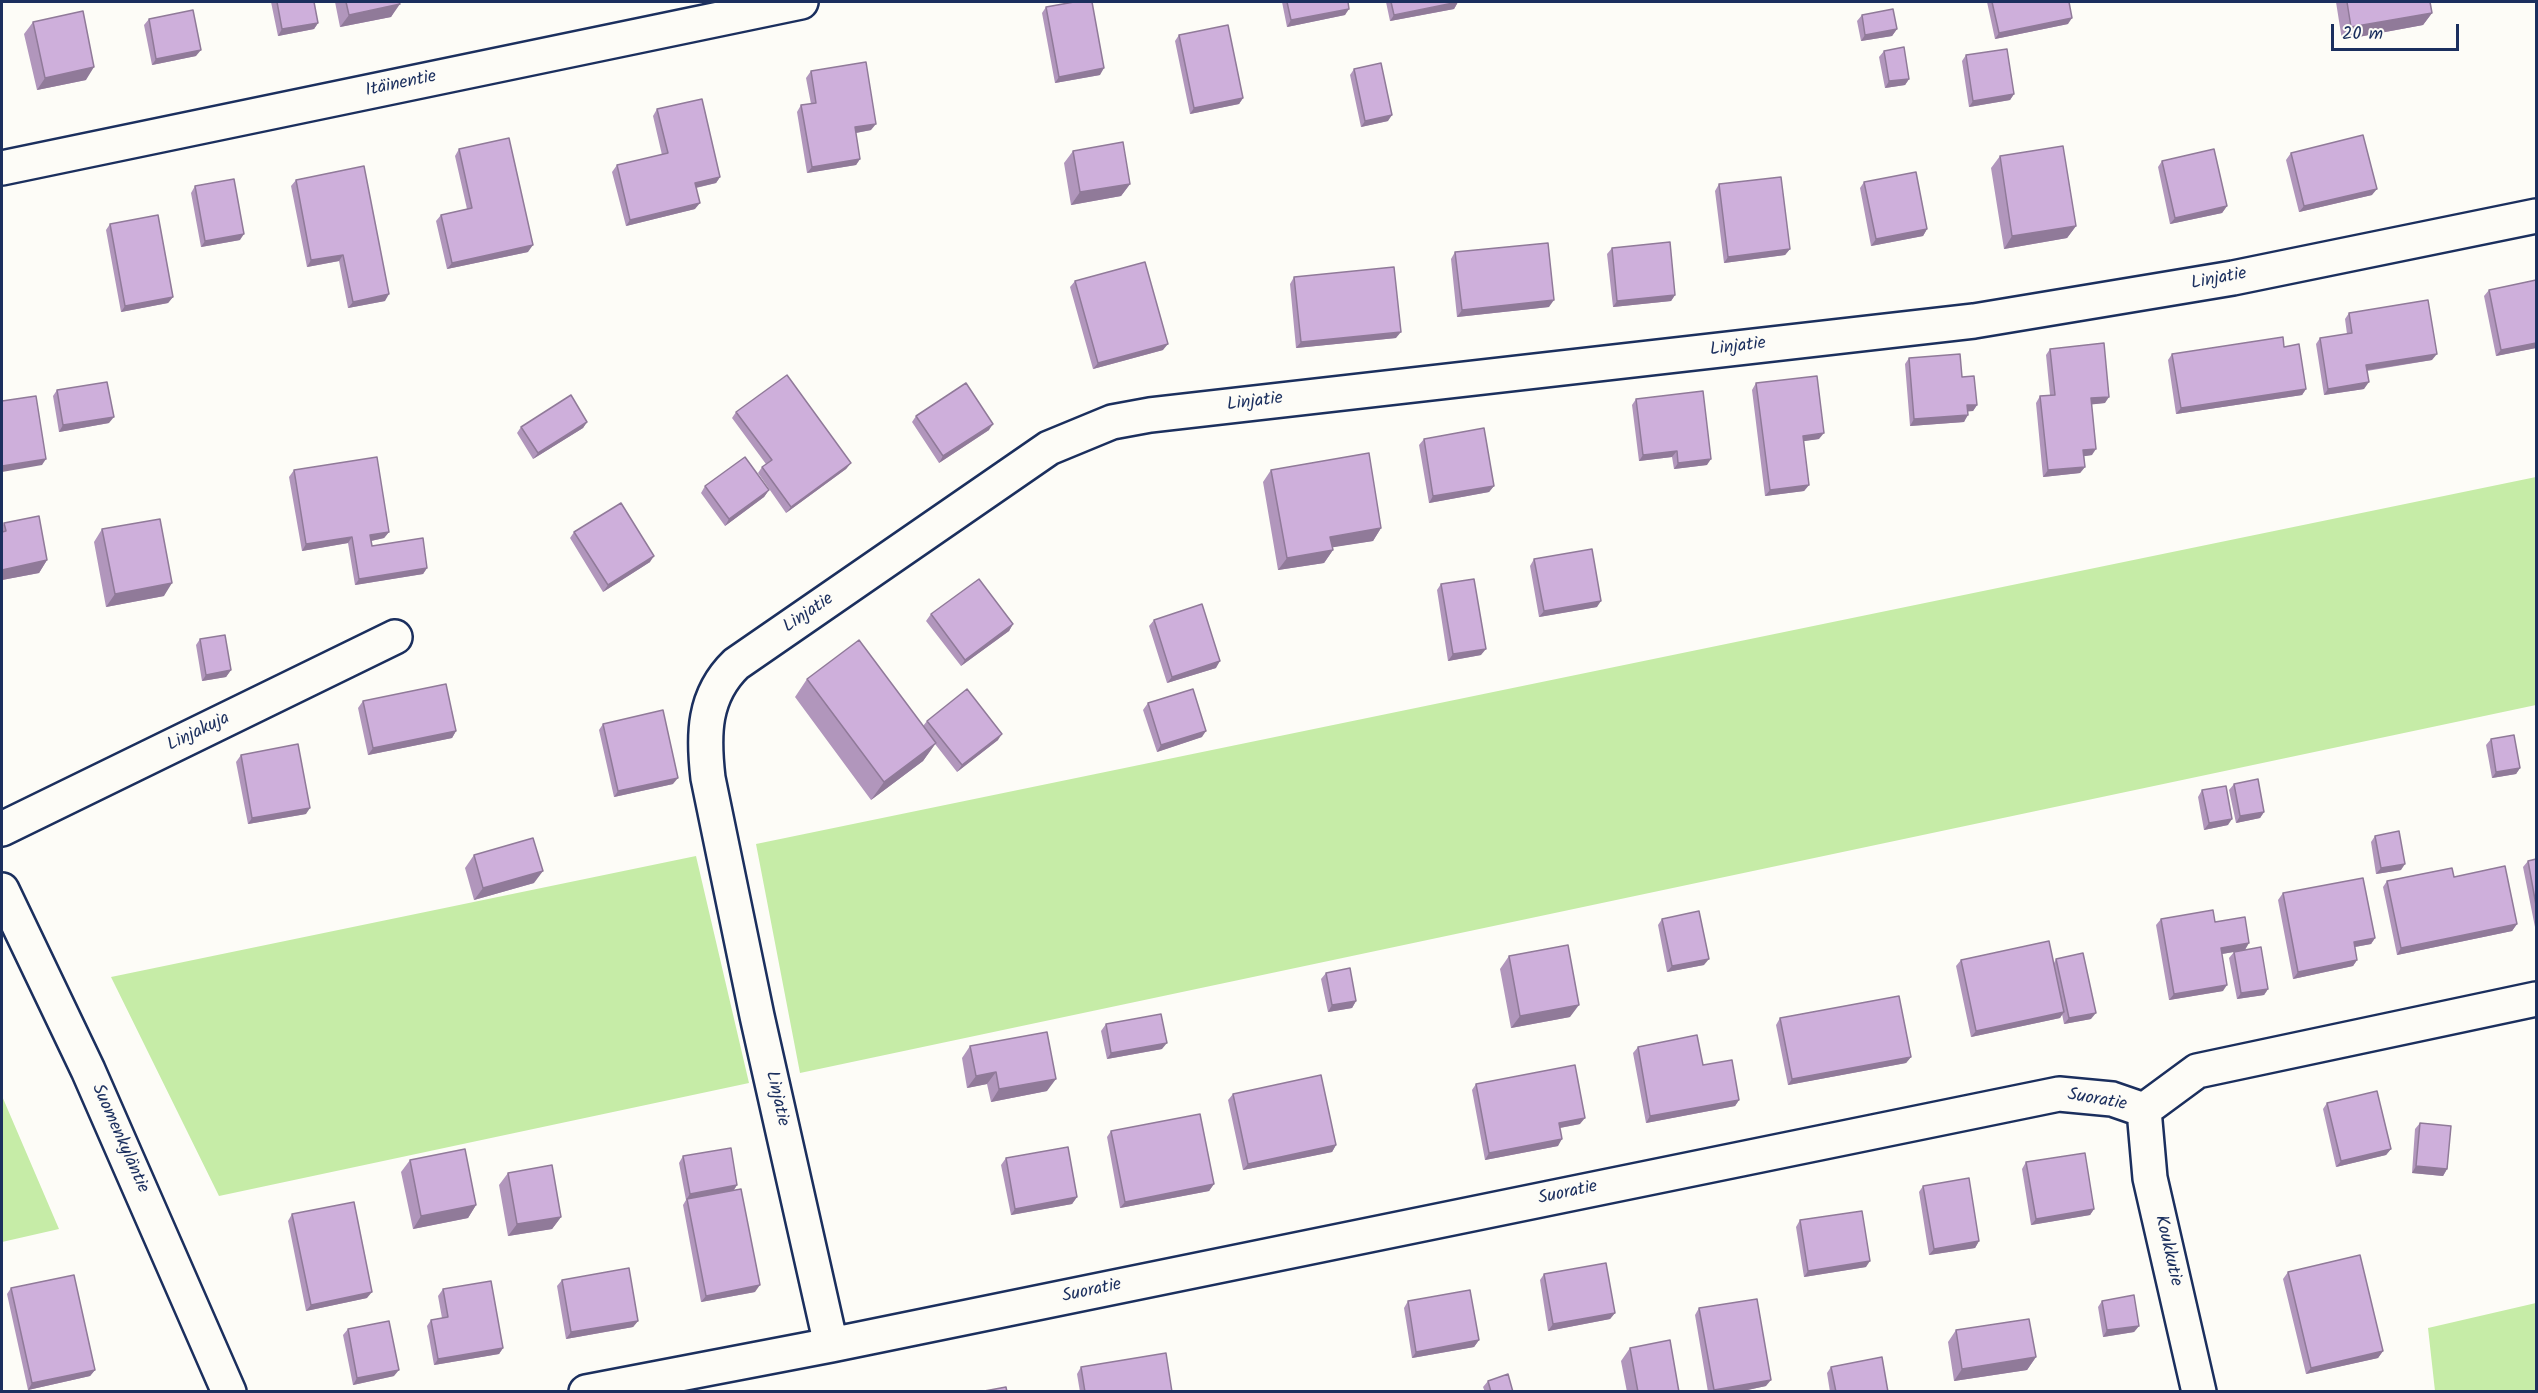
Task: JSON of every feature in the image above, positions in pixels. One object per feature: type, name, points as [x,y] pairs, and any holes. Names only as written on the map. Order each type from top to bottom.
[{"type":"street","name":"Itäinentie","points":[[2,168],[801,2]]},
{"type":"street","name":"Linjatie","points":[[831,1345],[757,1016],[708,778],[704,746],[707,719],[714,692],[723,677],[736,664],[1050,448],[1112,422],[1150,415],[1974,321],[2233,278],[2536,216]]},
{"type":"street","name":"Linjakuja","points":[[2,829],[395,637]]},
{"type":"street","name":"Suomenkyläntie","points":[[2,890],[88,1070],[229,1392]]},
{"type":"street","name":"Suoratie","points":[[586,1392],[831,1345],[2059,1094],[2112,1099],[2144,1110],[2197,1071],[2536,999]]},
{"type":"street","name":"Koukkutie","points":[[2144,1110],[2150,1178],[2199,1392]]},
{"type":"green space","points":[[2536,477],[2536,705],[800,1073],[756,844]]},
{"type":"green space","points":[[696,856],[749,1083],[219,1196],[111,977]]},
{"type":"green space","points":[[2,1096],[59,1229],[2,1242]]},
{"type":"green space","points":[[2536,1303],[2536,1391],[2435,1391],[2428,1328]]},
{"type":"building","points":[[277,2],[314,2],[318,23],[282,29]]},
{"type":"building","points":[[346,2],[399,2],[400,4],[349,15]]},
{"type":"building","points":[[1074,2],[1092,2],[1104,68],[1059,77],[1046,7]]},
{"type":"building","points":[[1287,2],[1348,2],[1349,9],[1291,20]]},
{"type":"building","points":[[1391,2],[1458,2],[1394,15]]},
{"type":"building","points":[[1992,2],[2069,2],[2072,18],[1999,33]]},
{"type":"building","points":[[2347,2],[2430,2],[2432,13],[2351,27]]},
{"type":"building","points":[[1893,9],[1897,29],[1865,35],[1862,15]]},
{"type":"building","points":[[193,10],[201,50],[156,59],[149,19]]},
{"type":"building","points":[[83,11],[94,67],[45,78],[33,22]]},
{"type":"building","points":[[1228,25],[1243,98],[1194,108],[1179,35]]},
{"type":"building","points":[[1904,47],[1909,79],[1889,81],[1884,51]]},
{"type":"building","points":[[2007,49],[2014,94],[1973,101],[1966,55]]},
{"type":"building","points":[[866,62],[876,124],[855,127],[860,159],[812,167],[801,105],[816,103],[811,71]]},
{"type":"building","points":[[1381,63],[1392,115],[1365,121],[1354,69]]},
{"type":"building","points":[[702,99],[720,177],[695,183],[700,203],[630,220],[617,165],[668,153],[657,109]]},
{"type":"building","points":[[2363,135],[2377,189],[2304,206],[2291,153]]},
{"type":"building","points":[[509,138],[533,245],[452,263],[441,215],[472,208],[459,149]]},
{"type":"building","points":[[1123,142],[1130,184],[1080,192],[1073,151]]},
{"type":"building","points":[[2063,146],[2076,226],[2012,236],[2000,156]]},
{"type":"building","points":[[2214,149],[2227,206],[2175,218],[2162,161]]},
{"type":"building","points":[[364,166],[389,294],[353,302],[343,255],[311,260],[296,180]]},
{"type":"building","points":[[1916,172],[1927,229],[1876,239],[1864,182]]},
{"type":"building","points":[[1781,177],[1790,249],[1728,257],[1719,184]]},
{"type":"building","points":[[234,179],[244,234],[205,241],[195,186]]},
{"type":"building","points":[[158,215],[173,297],[125,306],[110,224]]},
{"type":"building","points":[[1670,242],[1675,295],[1617,301],[1612,248]]},
{"type":"building","points":[[1548,243],[1554,300],[1462,310],[1455,252]]},
{"type":"building","points":[[1145,262],[1168,344],[1098,363],[1075,281]]},
{"type":"building","points":[[1394,267],[1401,332],[1301,342],[1294,277]]},
{"type":"building","points":[[2536,280],[2536,343],[2501,350],[2489,290]]},
{"type":"building","points":[[2428,300],[2437,354],[2366,365],[2369,382],[2328,389],[2320,338],[2352,333],[2349,313]]},
{"type":"building","points":[[2283,337],[2284,347],[2299,344],[2306,389],[2181,408],[2172,354]]},
{"type":"building","points":[[2104,343],[2109,397],[2091,398],[2096,449],[2083,450],[2085,467],[2048,470],[2040,396],[2055,395],[2050,349]]},
{"type":"building","points":[[1960,354],[1962,377],[1974,376],[1977,405],[1967,405],[1968,415],[1914,419],[1909,358]]},
{"type":"building","points":[[787,375],[851,463],[791,507],[762,467],[772,460],[736,412]]},
{"type":"building","points":[[1817,376],[1824,433],[1803,436],[1809,485],[1770,490],[1756,383]]},
{"type":"building","points":[[107,382],[114,417],[63,425],[57,390]]},
{"type":"building","points":[[966,383],[993,424],[943,456],[916,416]]},
{"type":"building","points":[[1703,391],[1711,459],[1678,463],[1677,451],[1643,455],[1636,399]]},
{"type":"building","points":[[571,395],[587,422],[538,453],[521,427]]},
{"type":"building","points":[[36,396],[46,459],[2,466],[2,401]]},
{"type":"building","points":[[1484,428],[1494,486],[1433,496],[1424,439]]},
{"type":"building","points":[[1369,453],[1381,528],[1330,537],[1333,550],[1287,558],[1271,470]]},
{"type":"building","points":[[377,457],[389,532],[370,535],[372,546],[423,538],[427,568],[359,579],[352,537],[306,544],[294,470]]},
{"type":"building","points":[[745,457],[769,490],[729,519],[705,486]]},
{"type":"building","points":[[621,503],[654,556],[608,585],[574,532]]},
{"type":"building","points":[[39,516],[47,560],[2,570],[2,532],[6,531],[4,523]]},
{"type":"building","points":[[160,519],[172,583],[115,594],[102,529]]},
{"type":"building","points":[[1592,549],[1601,601],[1544,611],[1534,559]]},
{"type":"building","points":[[979,579],[1013,624],[965,660],[931,614]]},
{"type":"building","points":[[1474,579],[1486,649],[1453,654],[1441,584]]},
{"type":"building","points":[[1202,604],[1220,661],[1172,677],[1154,620]]},
{"type":"building","points":[[225,635],[231,670],[206,675],[200,639]]},
{"type":"building","points":[[859,640],[936,743],[884,782],[807,679]]},
{"type":"building","points":[[446,684],[456,731],[373,748],[363,701]]},
{"type":"building","points":[[967,689],[1002,734],[962,765],[927,721]]},
{"type":"building","points":[[1193,689],[1206,731],[1161,745],[1148,703]]},
{"type":"building","points":[[663,710],[678,778],[618,791],[603,724]]},
{"type":"building","points":[[2514,735],[2520,768],[2496,772],[2491,739]]},
{"type":"building","points":[[298,744],[310,808],[252,818],[241,755]]},
{"type":"building","points":[[2258,779],[2264,812],[2240,816],[2234,784]]},
{"type":"building","points":[[2226,786],[2232,819],[2209,823],[2202,790]]},
{"type":"building","points":[[2399,831],[2405,864],[2381,868],[2375,836]]},
{"type":"building","points":[[533,838],[543,871],[483,888],[474,855]]},
{"type":"building","points":[[2536,859],[2536,905],[2528,861]]},
{"type":"building","points":[[2505,866],[2517,924],[2401,948],[2387,881],[2452,868],[2454,877]]},
{"type":"building","points":[[2363,878],[2375,938],[2354,942],[2357,960],[2298,972],[2283,893]]},
{"type":"building","points":[[2213,910],[2215,922],[2245,917],[2249,943],[2221,948],[2227,985],[2174,994],[2161,919]]},
{"type":"building","points":[[1699,911],[1709,959],[1672,966],[1662,919]]},
{"type":"building","points":[[2049,941],[2064,1012],[1976,1031],[1961,960]]},
{"type":"building","points":[[1568,945],[1579,1005],[1520,1016],[1509,956]]},
{"type":"building","points":[[2261,947],[2268,989],[2241,993],[2234,952]]},
{"type":"building","points":[[2083,953],[2096,1013],[2069,1018],[2056,959]]},
{"type":"building","points":[[1350,968],[1356,1001],[1332,1005],[1326,973]]},
{"type":"building","points":[[1899,996],[1911,1057],[1792,1079],[1780,1018]]},
{"type":"building","points":[[1161,1014],[1167,1043],[1111,1053],[1106,1024]]},
{"type":"building","points":[[1047,1032],[1056,1079],[999,1089],[996,1072],[976,1076],[970,1046]]},
{"type":"building","points":[[1697,1035],[1703,1065],[1732,1060],[1739,1100],[1650,1116],[1638,1047]]},
{"type":"building","points":[[1575,1065],[1585,1118],[1559,1123],[1562,1139],[1489,1153],[1476,1084]]},
{"type":"building","points":[[1321,1075],[1336,1145],[1248,1164],[1233,1094]]},
{"type":"building","points":[[2377,1091],[2391,1149],[2341,1161],[2327,1103]]},
{"type":"building","points":[[1200,1114],[1214,1184],[1125,1202],[1111,1131]]},
{"type":"building","points":[[2420,1123],[2451,1126],[2447,1169],[2416,1166]]},
{"type":"building","points":[[1068,1147],[1077,1197],[1015,1209],[1006,1158]]},
{"type":"building","points":[[731,1148],[737,1185],[690,1194],[683,1156]]},
{"type":"building","points":[[465,1149],[476,1205],[421,1216],[410,1160]]},
{"type":"building","points":[[2085,1153],[2094,1209],[2036,1219],[2026,1162]]},
{"type":"building","points":[[552,1165],[561,1217],[517,1224],[508,1173]]},
{"type":"building","points":[[1969,1178],[1979,1241],[1934,1249],[1923,1186]]},
{"type":"building","points":[[741,1189],[760,1285],[706,1296],[687,1199]]},
{"type":"building","points":[[354,1202],[372,1292],[311,1305],[292,1214]]},
{"type":"building","points":[[1862,1211],[1870,1261],[1808,1271],[1800,1220]]},
{"type":"building","points":[[2360,1255],[2383,1351],[2311,1368],[2288,1272]]},
{"type":"building","points":[[1606,1263],[1615,1313],[1553,1324],[1544,1274]]},
{"type":"building","points":[[629,1268],[638,1321],[571,1332],[562,1280]]},
{"type":"building","points":[[74,1275],[95,1370],[32,1383],[11,1288]]},
{"type":"building","points":[[491,1281],[503,1348],[438,1359],[431,1320],[448,1317],[443,1289]]},
{"type":"building","points":[[1470,1290],[1479,1340],[1416,1352],[1408,1301]]},
{"type":"building","points":[[2134,1295],[2139,1326],[2107,1330],[2102,1301]]},
{"type":"building","points":[[1757,1299],[1771,1380],[1714,1390],[1699,1308]]},
{"type":"building","points":[[2029,1319],[2036,1357],[1962,1369],[1956,1330]]},
{"type":"building","points":[[389,1321],[399,1370],[357,1378],[348,1329]]},
{"type":"building","points":[[1670,1340],[1679,1392],[1638,1392],[1630,1348]]},
{"type":"building","points":[[1166,1353],[1172,1392],[1085,1392],[1081,1367]]},
{"type":"building","points":[[1882,1357],[1888,1392],[1836,1392],[1831,1367]]},
{"type":"building","points":[[1508,1374],[1513,1392],[1491,1392],[1488,1381]]},
{"type":"building","points":[[1006,1387],[1007,1392],[979,1392]]}]
